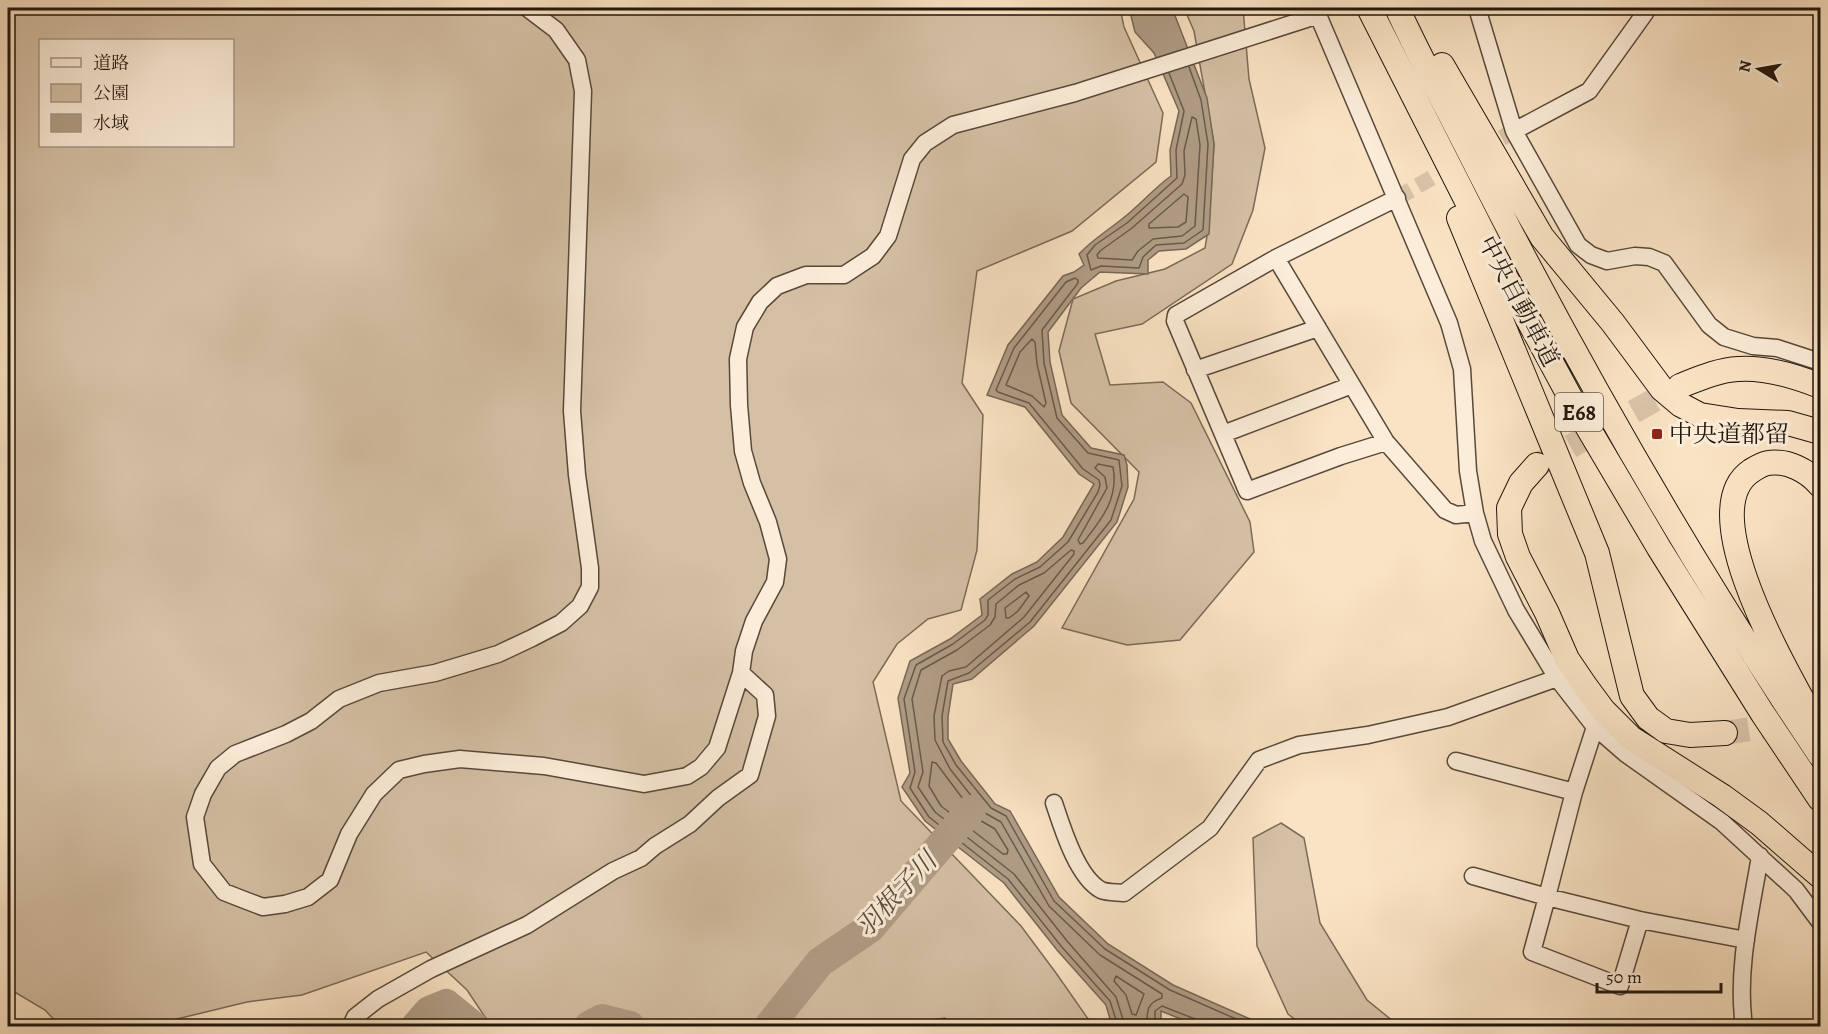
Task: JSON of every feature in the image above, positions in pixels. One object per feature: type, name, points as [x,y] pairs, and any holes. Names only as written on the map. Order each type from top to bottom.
[{"type":"highway","name":"中央自動車道","points":[[1369,8],[1510,286],[1571,399],[1659,548],[1763,714],[1821,799]]},
{"type":"highway","name":"中央自動車道","points":[[1396,8],[1532,274],[1598,395],[1679,535],[1821,755]]},
{"type":"highway","points":[[1409,8],[1542,237],[1613,323],[1662,389],[1681,405],[1700,415],[1738,422],[1788,423],[1821,432]]},
{"type":"highway","points":[[1385,40],[1597,553],[1632,696],[1648,718],[1665,731],[1690,735],[1725,733]]},
{"type":"highway","points":[[1680,386],[1707,375],[1738,369],[1768,371],[1821,386]]},
{"type":"highway","points":[[1821,485],[1810,473],[1788,464],[1768,463],[1757,467],[1746,474],[1738,484],[1733,498],[1732,523],[1742,569],[1770,639],[1821,732]]},
{"type":"highway","points":[[1537,465],[1521,483],[1509,508],[1510,534],[1518,557],[1547,613],[1567,659],[1586,687],[1631,738],[1722,796],[1759,823],[1821,876]]},
{"type":"street","points":[[527,8],[556,30],[577,60],[583,91],[572,411],[577,475],[590,568],[590,587],[580,606],[561,623],[498,654],[435,673],[379,683],[339,699],[311,721],[286,734],[235,754],[218,768],[203,794],[195,817],[202,864],[224,892],[263,907],[285,904],[308,897],[330,880],[349,834],[374,794],[399,770],[460,759],[544,766],[644,784],[687,776],[701,767],[717,748],[741,673],[744,651],[754,621],[775,582],[778,559],[768,522],[752,483],[743,451],[738,359],[745,327],[760,302],[777,286],[806,275],[844,275],[873,256],[888,236],[912,159],[925,143],[953,125],[1075,93],[1259,35],[1317,11],[1449,323],[1462,369],[1468,471],[1475,513],[1483,541],[1516,610],[1557,678],[1595,727],[1626,754],[1722,822],[1796,890],[1821,922]]},
{"type":"street","points":[[1477,8],[1514,131],[1578,245],[1591,255],[1607,261],[1635,256],[1649,257],[1664,263],[1709,325],[1724,337],[1753,346],[1777,348],[1821,362]]},
{"type":"street","points":[[1514,131],[1589,91],[1647,8]]},
{"type":"street","points":[[1386,442],[1247,491],[1175,321],[1176,315],[1276,258],[1397,198]]},
{"type":"street","points":[[1276,258],[1386,442],[1445,510],[1456,514],[1475,513]]},
{"type":"street","points":[[1195,370],[1318,328]]},
{"type":"street","points":[[1223,434],[1352,385]]},
{"type":"street","points":[[351,1026],[355,1017],[387,994],[431,969],[526,925],[613,871],[640,858],[690,824],[718,798],[750,775],[767,717],[765,695],[741,673]]},
{"type":"street","points":[[1054,802],[1066,838],[1084,872],[1101,890],[1124,893],[1210,828],[1259,760],[1299,745],[1368,735],[1448,717],[1557,678]]},
{"type":"street","points":[[1595,727],[1574,792],[1532,952],[1620,986],[1640,920]]},
{"type":"street","points":[[1456,761],[1574,792]]},
{"type":"street","points":[[1744,1026],[1741,1008],[1746,940],[1760,856]]},
{"type":"street","points":[[1473,876],[1640,920],[1746,940]]},
{"type":"green space","points":[[8,8],[1120,8],[1124,27],[1163,113],[1156,162],[1072,231],[977,271],[962,383],[983,415],[977,550],[961,610],[928,619],[897,644],[873,682],[901,801],[1021,926],[1093,1026],[952,1026],[945,1018],[880,1026],[491,1026],[467,990],[426,952],[302,995],[247,1002],[148,1026],[60,1026],[45,1010],[8,988]]},
{"type":"green space","points":[[1184,8],[1243,8],[1249,79],[1265,148],[1253,210],[1232,264],[1142,324],[1095,334],[1110,385],[1163,382],[1191,403],[1250,522],[1254,552],[1180,640],[1127,645],[1062,628],[1134,499],[1139,472],[1071,403],[1059,351],[1073,299],[1116,281],[1165,269],[1205,248],[1209,223],[1214,144],[1194,31]]},
{"type":"green space","points":[[1281,823],[1304,838],[1320,923],[1367,1000],[1399,1026],[1303,1026],[1288,1014],[1257,946],[1253,838]]},
{"type":"water","points":[[1129,8],[1172,8],[1207,98],[1214,144],[1209,234],[1186,249],[1159,251],[1148,260],[1148,274],[1100,272],[1081,288],[1048,332],[1050,362],[1062,415],[1091,448],[1124,455],[1128,487],[1117,522],[1034,626],[972,679],[953,684],[948,717],[948,739],[961,761],[995,804],[1010,811],[1059,897],[1108,944],[1173,985],[1266,1026],[1198,1026],[1161,1011],[1161,1026],[1112,1026],[1106,1005],[1057,950],[1004,883],[925,821],[902,787],[910,773],[898,698],[910,661],[950,639],[982,615],[980,599],[1012,574],[1037,562],[1063,537],[1094,484],[1079,474],[1025,407],[987,395],[1008,345],[1063,276],[1084,265],[1079,254],[1171,176],[1170,150],[1179,111],[1154,53],[1135,32]]},
{"type":"waterway","name":"羽根子川","points":[[769,1026],[820,962],[870,928],[971,810]]},
{"type":"waterway","name":"羽根子川","points":[[416,1026],[429,1011],[446,1004],[473,1026]]},
{"type":"waterway","name":"羽根子川","points":[[589,1026],[602,1019],[630,1026]]},
{"type":"tunnel","points":[[1481,150],[1514,131]]},
{"type":"tunnel","points":[[1397,198],[1459,162]]},
{"type":"tunnel","points":[[1539,464],[1680,386]]},
{"type":"tunnel","points":[[1725,733],[1788,723]]},
{"type":"place","name":"中央道都留","points":[[1657,434]]}]
